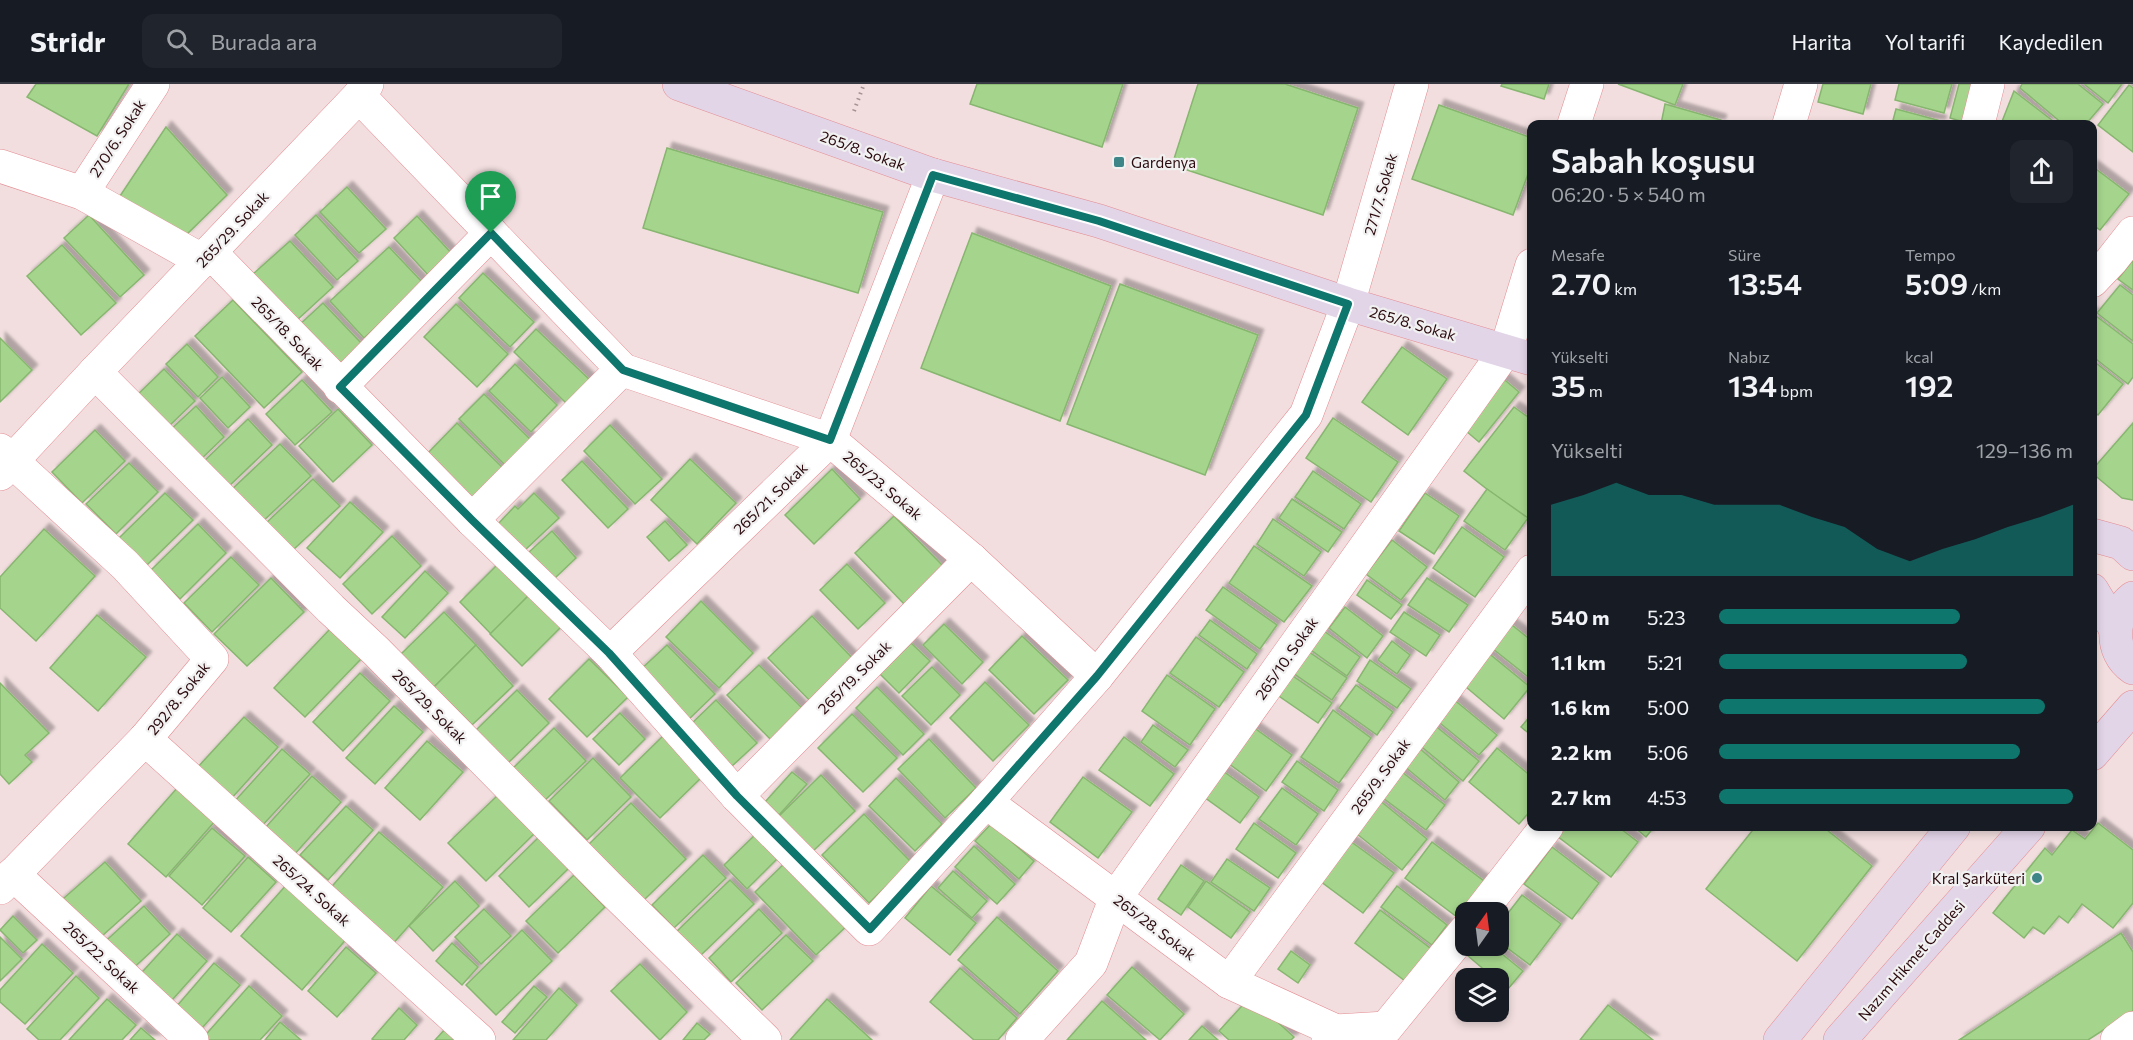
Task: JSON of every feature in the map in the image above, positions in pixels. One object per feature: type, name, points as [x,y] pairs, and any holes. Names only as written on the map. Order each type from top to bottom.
[{"type":"street","name":"270/6. Sokak","points":[[82,193],[153,84]]},
{"type":"street","name":"265/8. Sokak","points":[[679,84],[933,175],[1099,221],[1348,304],[1519,355]]},
{"type":"street","name":"271/7. Sokak","points":[[870,929],[1097,676],[1306,415],[1348,304],[1412,84]]},
{"type":"street","points":[[1575,120],[1587,84]]},
{"type":"street","points":[[1791,120],[1801,84]]},
{"type":"street","points":[[1979,120],[1988,84]]},
{"type":"street","points":[[363,90],[491,233],[622,369],[472,520]]},
{"type":"street","name":"265/29. Sokak","points":[[4,461],[94,372],[363,90]]},
{"type":"street","name":"265/18. Sokak","points":[[0,166],[82,193],[206,256],[609,653],[737,796],[870,929]]},
{"type":"street","name":"265/21. Sokak","points":[[609,653],[830,440],[933,175]]},
{"type":"street","points":[[340,387],[491,233]]},
{"type":"street","points":[[2099,263],[2133,234]]},
{"type":"street","name":"265/10. Sokak","points":[[1022,1040],[1091,963],[1116,897],[1519,355],[1527,300]]},
{"type":"street","name":"265/23. Sokak","points":[[622,369],[830,440],[971,559],[1097,676]]},
{"type":"street","name":"265/29. Sokak","points":[[94,372],[765,1040]]},
{"type":"street","name":"292/8. Sokak","points":[[4,461],[125,565],[212,659],[145,739],[7,881]]},
{"type":"street","points":[[2097,536],[2121,543],[2133,554]]},
{"type":"street","name":"265/19. Sokak","points":[[737,796],[971,559]]},
{"type":"street","name":"265/9. Sokak","points":[[1229,982],[1527,578]]},
{"type":"street","points":[[2097,598],[2115,628],[2120,653],[2133,668]]},
{"type":"street","points":[[2097,650],[2115,628],[2120,614],[2133,598]]},
{"type":"street","points":[[2097,748],[2132,710]]},
{"type":"street","name":"265/24. Sokak","points":[[145,739],[479,1040]]},
{"type":"street","name":"265/28. Sokak","points":[[986,802],[1229,982],[1332,1036]]},
{"type":"street","points":[[1488,902],[1543,831]]},
{"type":"street","points":[[1780,1040],[1950,831]]},
{"type":"street","name":"Nazım Hikmet Caddesi","points":[[1840,1040],[2025,831]]},
{"type":"street","name":"265/22. Sokak","points":[[7,881],[192,1040]]},
{"type":"street","points":[[1332,1036],[1393,1034],[1455,946]]},
{"type":"street","points":[[2117,1040],[2133,1028]]},
{"type":"building","points":[[36,84],[129,84],[97,136],[27,97]]},
{"type":"building","points":[[977,84],[1123,84],[1102,147],[970,104]]},
{"type":"building","points":[[1198,84],[1285,84],[1358,108],[1323,215],[1172,165]]},
{"type":"building","points":[[1502,84],[1549,84],[1544,99],[1501,86]]},
{"type":"building","points":[[1618,84],[1683,84],[1675,105]]},
{"type":"building","points":[[1823,84],[1871,84],[1863,114],[1818,102]]},
{"type":"building","points":[[1899,84],[1952,84],[1944,113],[1895,100]]},
{"type":"building","points":[[1959,84],[1978,84],[1968,120],[1950,118]]},
{"type":"building","points":[[2022,84],[2078,84],[2103,104],[2089,120],[2058,120],[2020,88]]},
{"type":"building","points":[[2084,84],[2122,84],[2108,103]]},
{"type":"building","points":[[2129,85],[2133,88],[2133,152],[2098,125]]},
{"type":"building","points":[[2014,91],[2052,120],[2003,120]]},
{"type":"building","points":[[1665,104],[1721,120],[1662,120]]},
{"type":"building","points":[[1439,105],[1527,136],[1527,177],[1513,215],[1412,179]]},
{"type":"building","points":[[1896,109],[1937,120],[1893,120]]},
{"type":"building","points":[[166,127],[227,195],[185,236],[116,202]]},
{"type":"building","points":[[667,148],[883,212],[858,293],[643,228]]},
{"type":"building","points":[[2097,170],[2129,194],[2100,230],[2097,228]]},
{"type":"building","points":[[347,187],[386,229],[359,253],[320,212]]},
{"type":"building","points":[[89,215],[144,275],[120,297],[64,238]]},
{"type":"building","points":[[316,215],[358,261],[337,280],[295,235]]},
{"type":"building","points":[[417,216],[454,256],[430,277],[394,238]]},
{"type":"building","points":[[972,233],[1111,286],[1060,421],[921,368]]},
{"type":"building","points":[[290,241],[333,287],[296,321],[253,274]]},
{"type":"building","points":[[62,245],[116,303],[81,335],[27,276]]},
{"type":"building","points":[[389,247],[424,284],[364,338],[330,301]]},
{"type":"building","points":[[2133,260],[2133,290],[2118,279]]},
{"type":"building","points":[[483,273],[534,322],[510,347],[459,298]]},
{"type":"building","points":[[1120,284],[1258,335],[1205,475],[1067,424]]},
{"type":"building","points":[[2120,285],[2133,295],[2133,341],[2097,313]]},
{"type":"building","points":[[233,300],[302,372],[264,408],[195,336]]},
{"type":"building","points":[[323,303],[363,345],[336,370],[297,327]]},
{"type":"building","points":[[456,304],[508,354],[477,387],[424,337]]},
{"type":"building","points":[[2097,317],[2133,344],[2133,377],[2128,384],[2097,360]]},
{"type":"building","points":[[536,329],[590,380],[567,404],[514,352]]},
{"type":"building","points":[[0,338],[32,370],[0,402]]},
{"type":"building","points":[[187,344],[218,377],[198,397],[166,364]]},
{"type":"building","points":[[1402,347],[1447,379],[1408,435],[1362,402]]},
{"type":"building","points":[[515,364],[557,405],[531,432],[489,391]]},
{"type":"building","points":[[2097,364],[2123,384],[2097,414]]},
{"type":"building","points":[[164,369],[195,401],[166,429],[135,397]]},
{"type":"building","points":[[1493,370],[1519,392],[1479,442],[1453,420]]},
{"type":"building","points":[[222,377],[250,407],[228,428],[200,398]]},
{"type":"building","points":[[302,380],[332,412],[295,445],[266,414]]},
{"type":"building","points":[[484,394],[530,439],[505,465],[459,419]]},
{"type":"building","points":[[196,406],[224,437],[197,463],[168,432]]},
{"type":"building","points":[[1514,407],[1527,416],[1527,517],[1525,519],[1464,471]]},
{"type":"building","points":[[338,409],[372,445],[333,482],[299,446]]},
{"type":"building","points":[[1333,418],[1398,462],[1371,502],[1306,458]]},
{"type":"building","points":[[248,419],[272,445],[226,489],[201,464]]},
{"type":"building","points":[[457,423],[503,468],[472,499],[426,455]]},
{"type":"building","points":[[2133,423],[2133,500],[2122,498],[2097,477],[2097,464]]},
{"type":"building","points":[[610,425],[662,479],[635,504],[584,451]]},
{"type":"building","points":[[95,430],[125,461],[82,503],[52,472]]},
{"type":"building","points":[[280,444],[311,476],[260,524],[229,492]]},
{"type":"building","points":[[690,459],[736,503],[697,544],[651,500]]},
{"type":"building","points":[[582,461],[628,509],[608,528],[562,480]]},
{"type":"building","points":[[129,463],[158,492],[116,534],[86,504]]},
{"type":"building","points":[[832,469],[860,499],[814,544],[785,515]]},
{"type":"building","points":[[1313,471],[1361,504],[1344,529],[1295,497]]},
{"type":"building","points":[[313,479],[340,506],[292,551],[266,523]]},
{"type":"building","points":[[1487,489],[1527,517],[1505,550],[1464,521]]},
{"type":"building","points":[[165,493],[193,520],[147,565],[119,538]]},
{"type":"building","points":[[534,493],[559,518],[524,551],[497,525],[515,506],[518,509]]},
{"type":"building","points":[[1425,493],[1459,516],[1434,554],[1399,531]]},
{"type":"building","points":[[1292,499],[1342,532],[1328,552],[1279,518]]},
{"type":"building","points":[[350,502],[383,532],[340,578],[307,548]]},
{"type":"building","points":[[894,516],[944,567],[905,605],[855,553]]},
{"type":"building","points":[[1273,519],[1321,552],[1304,576],[1257,544]]},
{"type":"building","points":[[665,521],[687,545],[669,561],[647,537]]},
{"type":"building","points":[[198,524],[226,553],[180,599],[151,570]]},
{"type":"building","points":[[1462,527],[1504,557],[1475,597],[1433,568]]},
{"type":"building","points":[[44,529],[95,576],[36,641],[0,608],[0,577]]},
{"type":"building","points":[[552,531],[576,558],[554,579],[529,552]]},
{"type":"building","points":[[392,536],[421,566],[372,614],[343,584]]},
{"type":"building","points":[[1392,540],[1427,567],[1401,600],[1366,574]]},
{"type":"building","points":[[1254,546],[1312,586],[1284,622],[1229,583]]},
{"type":"building","points":[[231,557],[259,585],[212,632],[184,603]]},
{"type":"building","points":[[500,562],[531,593],[491,634],[460,602]]},
{"type":"building","points":[[847,564],[885,603],[858,629],[820,590]]},
{"type":"building","points":[[425,571],[448,593],[405,638],[382,617]]},
{"type":"building","points":[[271,578],[304,612],[247,666],[214,634]]},
{"type":"building","points":[[1427,578],[1468,605],[1449,632],[1408,605]]},
{"type":"building","points":[[1367,580],[1402,605],[1391,619],[1357,595]]},
{"type":"building","points":[[1223,587],[1277,625],[1260,649],[1206,610]]},
{"type":"building","points":[[531,593],[563,625],[522,666],[490,634]]},
{"type":"building","points":[[701,601],[753,653],[719,688],[666,637]]},
{"type":"building","points":[[1345,607],[1383,636],[1367,658],[1329,628]]},
{"type":"building","points":[[444,612],[476,645],[434,687],[401,654]]},
{"type":"building","points":[[1404,612],[1440,635],[1426,656],[1390,632]]},
{"type":"building","points":[[97,615],[146,657],[98,711],[50,668]]},
{"type":"building","points":[[812,616],[858,664],[815,706],[768,658]]},
{"type":"building","points":[[1210,620],[1257,654],[1247,669],[1199,635]]},
{"type":"building","points":[[1507,621],[1527,637],[1527,676],[1488,645]]},
{"type":"building","points":[[944,624],[983,662],[962,684],[923,645]]},
{"type":"building","points":[[330,629],[361,659],[305,717],[274,688]]},
{"type":"building","points":[[1324,631],[1360,657],[1347,676],[1311,650]]},
{"type":"building","points":[[1022,636],[1068,680],[1034,714],[989,670]]},
{"type":"building","points":[[1196,637],[1244,672],[1219,707],[1170,673]]},
{"type":"building","points":[[1392,641],[1410,655],[1397,674],[1378,660]]},
{"type":"building","points":[[911,643],[930,661],[899,693],[880,674]]},
{"type":"building","points":[[476,645],[513,686],[472,725],[434,687]]},
{"type":"building","points":[[667,645],[715,694],[686,722],[638,672]]},
{"type":"building","points":[[1486,651],[1527,685],[1527,691],[1504,719],[1460,682]]},
{"type":"building","points":[[1309,652],[1347,678],[1332,700],[1293,673]]},
{"type":"building","points":[[589,659],[628,697],[587,737],[549,699]]},
{"type":"building","points":[[1370,660],[1411,689],[1397,708],[1357,681]]},
{"type":"building","points":[[759,665],[805,711],[773,742],[727,695]]},
{"type":"building","points":[[932,667],[960,695],[931,725],[902,696]]},
{"type":"building","points":[[1287,672],[1332,703],[1318,723],[1273,692]]},
{"type":"building","points":[[360,673],[390,701],[343,751],[313,722]]},
{"type":"building","points":[[1167,675],[1215,709],[1190,745],[1142,711]]},
{"type":"building","points":[[985,682],[1029,725],[993,761],[950,718]]},
{"type":"building","points":[[0,683],[49,733],[25,755],[32,762],[9,784],[0,774]]},
{"type":"building","points":[[1356,685],[1393,712],[1377,735],[1339,708]]},
{"type":"building","points":[[877,687],[924,734],[903,755],[856,708]]},
{"type":"building","points":[[517,690],[549,723],[506,765],[474,732]]},
{"type":"building","points":[[1452,698],[1497,735],[1479,755],[1435,719]]},
{"type":"building","points":[[716,700],[757,743],[731,767],[690,725]]},
{"type":"building","points":[[394,706],[423,732],[375,784],[346,758]]},
{"type":"building","points":[[1333,710],[1371,738],[1339,783],[1301,757]]},
{"type":"building","points":[[620,713],[645,739],[619,765],[593,739]]},
{"type":"building","points":[[852,714],[897,758],[863,792],[818,748]]},
{"type":"building","points":[[244,717],[278,747],[230,800],[196,769]]},
{"type":"building","points":[[1527,720],[1527,732],[1521,727]]},
{"type":"building","points":[[1433,724],[1479,761],[1463,781],[1417,743]]},
{"type":"building","points":[[1153,725],[1188,750],[1175,767],[1141,742]]},
{"type":"building","points":[[1253,727],[1292,755],[1266,791],[1228,763]]},
{"type":"building","points":[[554,728],[586,761],[542,803],[511,770]]},
{"type":"building","points":[[663,736],[703,776],[660,818],[620,778]]},
{"type":"building","points":[[1124,737],[1174,774],[1150,806],[1099,770]]},
{"type":"building","points":[[929,739],[976,788],[945,818],[898,769]]},
{"type":"building","points":[[427,741],[463,772],[420,820],[385,788]]},
{"type":"building","points":[[1419,748],[1459,782],[1445,800],[1404,766]]},
{"type":"building","points":[[1497,748],[1527,773],[1527,815],[1519,824],[1469,782]]},
{"type":"building","points":[[282,749],[310,774],[260,828],[233,803]]},
{"type":"building","points":[[593,758],[631,797],[587,840],[549,801]]},
{"type":"building","points":[[1297,761],[1338,790],[1324,811],[1282,782]]},
{"type":"building","points":[[1398,769],[1445,805],[1426,830],[1379,795]]},
{"type":"building","points":[[1223,771],[1259,797],[1240,823],[1204,797]]},
{"type":"building","points":[[792,772],[807,784],[779,815],[765,802]]},
{"type":"building","points":[[821,775],[855,811],[811,853],[777,818]]},
{"type":"building","points":[[312,776],[341,802],[294,855],[265,828]]},
{"type":"building","points":[[1083,777],[1132,812],[1098,858],[1050,822]]},
{"type":"building","points":[[896,778],[942,824],[915,851],[869,806]]},
{"type":"building","points":[[178,787],[216,820],[166,877],[128,844]]},
{"type":"building","points":[[1282,788],[1318,814],[1296,845],[1259,819]]},
{"type":"building","points":[[498,795],[535,833],[486,881],[448,843]]},
{"type":"building","points":[[1378,799],[1427,839],[1402,870],[1352,830]]},
{"type":"building","points":[[631,803],[686,859],[644,900],[589,844]]},
{"type":"building","points":[[346,806],[373,830],[328,880],[300,855]]},
{"type":"building","points":[[864,814],[911,862],[869,903],[822,855]]},
{"type":"building","points":[[1254,823],[1296,853],[1278,878],[1236,849]]},
{"type":"building","points":[[991,824],[1034,861],[1019,879],[975,841]]},
{"type":"building","points":[[2097,824],[2133,850],[2133,903],[2113,928],[2082,904],[2068,923],[2059,916],[2044,934],[2033,927],[2024,938],[1993,913],[2045,848],[2052,855],[2071,831],[2085,839],[2092,831],[2097,831]]},
{"type":"building","points":[[212,828],[245,856],[202,905],[169,876]]},
{"type":"building","points":[[1560,831],[1624,831],[1638,842],[1611,877],[1557,836]]},
{"type":"building","points":[[1639,831],[1651,831],[1646,837]]},
{"type":"building","points":[[1752,831],[1828,831],[1872,866],[1797,961],[1706,889]]},
{"type":"building","points":[[379,832],[443,887],[391,946],[328,891]]},
{"type":"building","points":[[758,832],[781,855],[747,889],[724,865]]},
{"type":"building","points":[[539,837],[569,868],[529,907],[499,876]]},
{"type":"building","points":[[1346,838],[1394,873],[1363,913],[1316,878]]},
{"type":"building","points":[[1432,842],[1484,881],[1468,902],[1455,902],[1455,916],[1405,878]]},
{"type":"building","points":[[974,846],[1015,884],[997,904],[955,867]]},
{"type":"building","points":[[1552,847],[1599,883],[1572,919],[1524,884]]},
{"type":"building","points":[[703,855],[726,878],[674,928],[652,905]]},
{"type":"building","points":[[248,857],[276,882],[231,932],[203,908]]},
{"type":"building","points":[[789,859],[851,922],[816,955],[755,892]]},
{"type":"building","points":[[1227,859],[1270,888],[1254,911],[1211,882]]},
{"type":"building","points":[[105,862],[141,901],[92,945],[56,905]]},
{"type":"building","points":[[1181,865],[1204,881],[1181,915],[1158,899]]},
{"type":"building","points":[[953,871],[987,901],[972,918],[938,888]]},
{"type":"building","points":[[574,875],[605,907],[558,953],[526,921]]},
{"type":"building","points":[[730,880],[754,904],[700,956],[676,932]]},
{"type":"building","points":[[455,881],[479,906],[433,951],[409,926]]},
{"type":"building","points":[[1206,881],[1250,912],[1231,938],[1188,907]]},
{"type":"building","points":[[288,883],[349,936],[302,990],[241,936]]},
{"type":"building","points":[[931,886],[976,923],[950,955],[905,918]]},
{"type":"building","points":[[1397,886],[1447,925],[1432,945],[1381,907]]},
{"type":"building","points":[[1522,895],[1561,924],[1530,965],[1509,949],[1509,912]]},
{"type":"building","points":[[144,906],[170,934],[125,976],[98,948]]},
{"type":"building","points":[[484,909],[511,936],[481,964],[455,937]]},
{"type":"building","points":[[759,909],[782,933],[731,982],[709,958]]},
{"type":"building","points":[[1380,910],[1434,951],[1409,984],[1355,943]]},
{"type":"building","points":[[13,916],[37,940],[23,953],[0,930]]},
{"type":"building","points":[[997,917],[1058,971],[1020,1014],[958,960]]},
{"type":"building","points":[[522,930],[552,961],[496,1015],[466,985]]},
{"type":"building","points":[[2121,933],[2133,952],[2133,1011],[2088,1040],[1959,1040]]},
{"type":"building","points":[[177,934],[207,961],[164,1009],[133,982]]},
{"type":"building","points":[[786,935],[813,961],[762,1010],[736,983]]},
{"type":"building","points":[[0,937],[22,959],[0,981]]},
{"type":"building","points":[[452,943],[478,967],[462,985],[436,961]]},
{"type":"building","points":[[42,944],[73,973],[25,1024],[0,1002],[0,990]]},
{"type":"building","points":[[346,947],[376,973],[337,1017],[308,991]]},
{"type":"building","points":[[1291,951],[1310,965],[1298,983],[1278,969]]},
{"type":"building","points":[[1468,956],[1505,956],[1523,971],[1509,988],[1509,968],[1482,968]]},
{"type":"building","points":[[214,963],[240,985],[195,1036],[170,1014]]},
{"type":"building","points":[[640,964],[687,1012],[660,1040],[611,991]]},
{"type":"building","points":[[1132,967],[1184,1014],[1160,1040],[1107,995]]},
{"type":"building","points":[[960,968],[1017,1018],[998,1040],[974,1040],[930,1002]]},
{"type":"building","points":[[76,976],[99,998],[60,1040],[39,1040],[27,1029]]},
{"type":"building","points":[[249,986],[282,1016],[260,1040],[201,1040]]},
{"type":"building","points":[[534,986],[547,997],[515,1033],[502,1022]]},
{"type":"building","points":[[559,988],[577,1005],[546,1040],[513,1040]]},
{"type":"building","points":[[1250,997],[1294,1037],[1291,1040],[1229,1040],[1219,1031]]},
{"type":"building","points":[[107,999],[136,1025],[122,1040],[69,1040]]},
{"type":"building","points":[[827,999],[872,1040],[790,1040]]},
{"type":"building","points":[[1102,1001],[1146,1040],[1067,1040]]},
{"type":"building","points":[[1608,1005],[1653,1040],[1580,1040]]},
{"type":"building","points":[[399,1008],[417,1025],[404,1040],[372,1039]]},
{"type":"building","points":[[280,1022],[301,1040],[265,1040]]},
{"type":"building","points":[[697,1023],[710,1034],[704,1040],[683,1040]]},
{"type":"building","points":[[448,1026],[463,1040],[435,1040]]},
{"type":"building","points":[[1202,1026],[1218,1040],[1189,1040]]},
{"type":"building","points":[[141,1028],[155,1040],[130,1040]]},
{"type":"place","name":"Gardenya","points":[[1119,162]]},
{"type":"place","name":"Kral Şarküteri","points":[[2037,878]]},
{"type":"route","points":[[933,175],[1099,221],[1348,304],[1306,415],[1097,676],[870,929],[737,796],[609,653],[340,387],[491,233],[623,370],[830,440],[933,175]]}]
